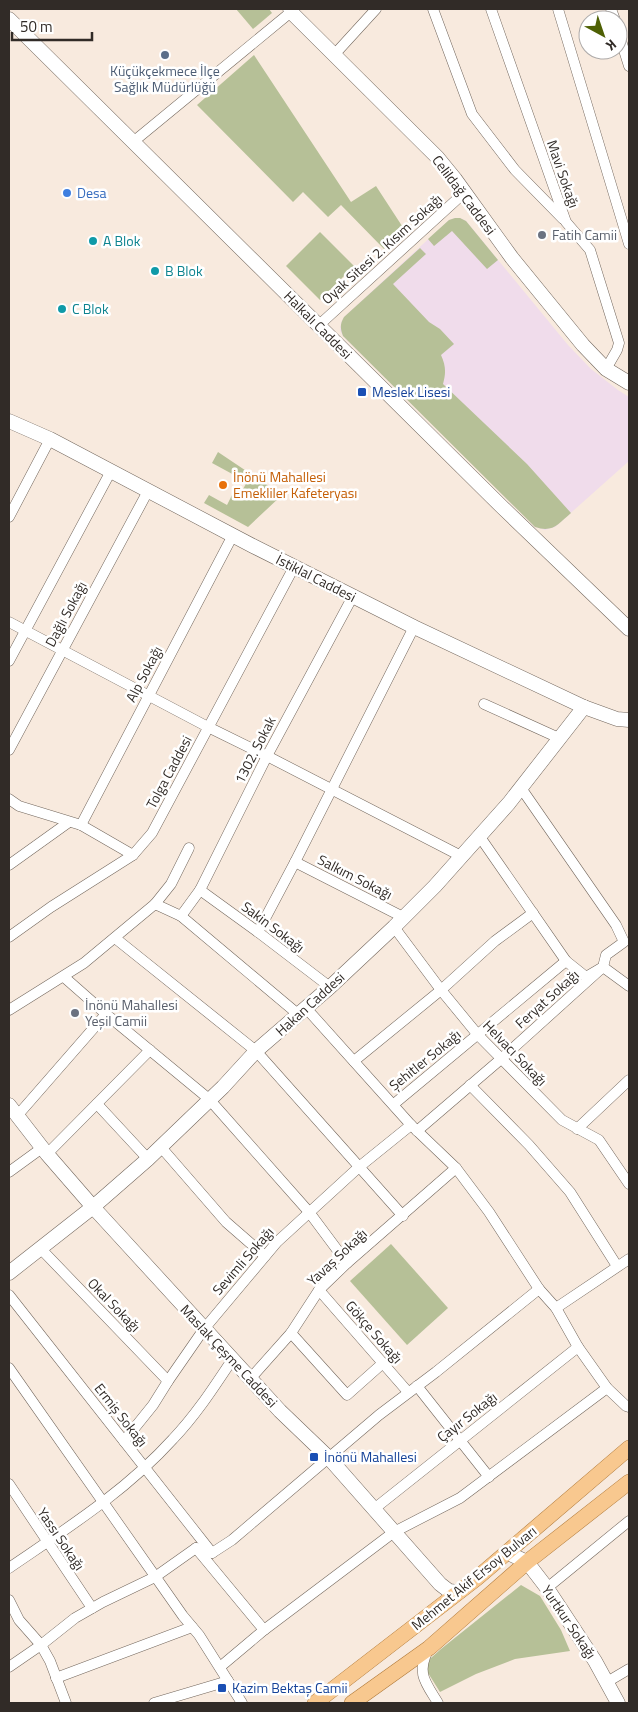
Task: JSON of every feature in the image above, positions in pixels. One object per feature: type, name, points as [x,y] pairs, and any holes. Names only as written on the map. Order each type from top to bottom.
[{"type":"main road","name":"Mehmet Akif Ersoy Bulvarı","points":[[315,1703],[508,1553],[624,1453],[629,1443]]},
{"type":"main road","name":"Mehmet Akif Ersoy Bulvarı","points":[[352,1703],[429,1648],[527,1562],[629,1482]]},
{"type":"street","points":[[334,55],[376,9]]},
{"type":"street","points":[[433,9],[472,114],[515,170],[566,222]]},
{"type":"street","name":"Mavi Sokağı","points":[[491,9],[566,222],[590,250],[619,343],[606,369]]},
{"type":"street","points":[[558,9],[629,244]]},
{"type":"street","points":[[134,142],[292,11]]},
{"type":"street","name":"Celildağ Caddesi","points":[[292,11],[437,157],[465,192],[512,258],[583,345],[606,369],[629,383]]},
{"type":"street","name":"Halkalı Caddesi","points":[[9,19],[318,326],[629,629]]},
{"type":"street","name":"Oyak Sitesi 2. Kısım Sokağı","points":[[318,326],[465,192]]},
{"type":"street","name":"İstiklal Caddesi","points":[[9,421],[50,439],[294,567],[414,627],[584,707],[617,719],[629,720]]},
{"type":"street","points":[[9,517],[50,439]]},
{"type":"street","points":[[9,661],[111,471]]},
{"type":"street","name":"Dağlı Sokağı","points":[[9,750],[148,491]]},
{"type":"street","name":"Alp Sokağı","points":[[81,825],[233,535]]},
{"type":"street","name":"Tolga Caddesi","points":[[9,937],[51,907],[133,855],[152,833],[294,567]]},
{"type":"street","name":"1302. Sokak","points":[[181,916],[200,890],[267,756],[353,596]]},
{"type":"street","points":[[9,622],[148,696],[461,856]]},
{"type":"street","points":[[258,932],[414,627]]},
{"type":"street","points":[[484,704],[559,738]]},
{"type":"street","name":"Hakan Caddesi","points":[[9,1273],[93,1207],[148,1159],[223,1087],[256,1051],[330,987],[394,927],[480,836],[521,788],[584,707]]},
{"type":"street","name":"Feryat Sokağı","points":[[414,1128],[501,1059],[603,967],[606,955],[624,942],[616,925],[521,788]]},
{"type":"street","points":[[9,799],[19,806],[81,825],[133,855]]},
{"type":"street","points":[[9,865],[69,822]]},
{"type":"street","points":[[480,836],[566,961],[586,977],[603,967],[629,986]]},
{"type":"street","points":[[9,1010],[64,977],[155,904],[170,884],[189,848]]},
{"type":"street","name":"Salkım Sokağı","points":[[295,862],[403,917]]},
{"type":"street","name":"Sakin Sokağı","points":[[200,890],[330,987]]},
{"type":"street","points":[[155,904],[181,916],[303,1011],[354,1061],[414,1128],[456,1168],[489,1212],[539,1289],[556,1308],[578,1347],[607,1388],[629,1407]]},
{"type":"street","points":[[354,1061],[441,990],[495,941],[533,913]]},
{"type":"street","name":"Helvacı Sokağı","points":[[394,927],[441,990],[478,1035],[562,1120],[599,1140],[629,1184]]},
{"type":"street","points":[[115,938],[256,1051],[404,1216]]},
{"type":"street","name":"Şehitler Sokağı","points":[[394,1104],[566,961]]},
{"type":"street","points":[[64,977],[209,1099],[309,1212],[347,1263]]},
{"type":"street","points":[[13,1111],[106,1014]]},
{"type":"street","points":[[9,1172],[44,1151],[97,1104],[150,1050]]},
{"type":"street","points":[[577,1128],[629,1080]]},
{"type":"street","points":[[470,1085],[529,1145],[570,1192],[617,1266]]},
{"type":"street","points":[[97,1104],[148,1159]]},
{"type":"street","name":"Maslak Çeşme Caddesi","points":[[13,1111],[44,1151],[93,1207],[280,1412],[329,1458],[446,1590],[459,1592]]},
{"type":"street","name":"Sevimli Sokağı","points":[[124,1441],[153,1405],[204,1329],[277,1242],[359,1167],[414,1128]]},
{"type":"street","points":[[160,1146],[226,1222],[265,1256]]},
{"type":"street","name":"Yavaş Sokağı","points":[[250,1379],[291,1332],[319,1290],[347,1263],[404,1216],[456,1168]]},
{"type":"street","name":"Okal Sokağı","points":[[41,1249],[168,1381]]},
{"type":"street","points":[[556,1308],[629,1259]]},
{"type":"street","points":[[196,1548],[212,1553],[232,1540],[412,1389],[539,1289]]},
{"type":"street","name":"Gökçe Sokağı","points":[[319,1290],[383,1363],[412,1389],[489,1477]]},
{"type":"street","name":"Ermiş Sokağı","points":[[9,1295],[212,1553]]},
{"type":"street","points":[[291,1332],[347,1396],[383,1363]]},
{"type":"street","name":"Çayır Sokağı","points":[[374,1508],[578,1347]]},
{"type":"street","points":[[9,1568],[103,1504],[173,1440],[198,1409],[232,1360]]},
{"type":"street","points":[[9,1368],[103,1504],[220,1667],[242,1703]]},
{"type":"street","points":[[220,1667],[264,1630],[394,1532],[460,1498],[607,1388]]},
{"type":"street","name":"Yassı Sokağı","points":[[9,1484],[92,1608]]},
{"type":"street","points":[[547,1588],[629,1521]]},
{"type":"street","points":[[9,1667],[75,1618],[155,1577],[196,1548]]},
{"type":"street","points":[[196,1548],[264,1630]]},
{"type":"street","name":"Yurtkur Sokağı","points":[[508,1553],[527,1562],[547,1588],[595,1661],[618,1703]]},
{"type":"street","points":[[9,1600],[19,1620],[41,1645],[50,1661],[66,1703]]},
{"type":"street","points":[[56,1678],[192,1627]]},
{"type":"street","points":[[429,1648],[422,1664],[422,1674],[438,1703]]},
{"type":"street","points":[[607,1682],[629,1669]]},
{"type":"street","points":[[154,1703],[228,1681]]},
{"type":"shaded area","points":[[455,218],[466,221],[568,345],[591,369],[629,397],[629,461],[555,527],[545,530],[535,527],[343,336],[340,330],[344,317],[449,220]]},
{"type":"green space","points":[[236,9],[269,9],[272,13],[253,29]]},
{"type":"green space","points":[[254,55],[351,202],[376,186],[404,229],[384,249],[341,205],[328,217],[303,192],[293,202],[197,105]]},
{"type":"green space","points":[[455,218],[466,221],[498,260],[487,269],[452,231],[434,246],[428,239],[449,220]]},
{"type":"green space","points":[[320,232],[354,266],[320,300],[286,266]]},
{"type":"green space","points":[[420,248],[426,254],[393,284],[429,322],[440,329],[454,344],[441,355],[445,369],[443,384],[527,464],[571,513],[559,524],[551,528],[541,529],[535,527],[343,336],[341,326],[344,317]]},
{"type":"green space","points":[[218,452],[282,495],[248,527],[204,503],[209,495],[227,505],[232,495],[238,498],[247,482],[212,463]]},
{"type":"green space","points":[[391,1244],[448,1308],[407,1345],[350,1281]]},
{"type":"green space","points":[[521,1585],[540,1596],[561,1630],[570,1651],[515,1659],[476,1674],[440,1692],[423,1665]]},
{"type":"place","name":"Küçükçekmece İlçe Sağlık Müdürlüğü","points":[[165,55]]},
{"type":"place","name":"Desa","points":[[67,193]]},
{"type":"place","name":"Fatih Camii","points":[[542,235]]},
{"type":"place","name":"A Blok","points":[[93,241]]},
{"type":"place","name":"B Blok","points":[[155,271]]},
{"type":"place","name":"C Blok","points":[[62,309]]},
{"type":"place","name":"Meslek Lisesi","points":[[362,392]]},
{"type":"place","name":"İnönü Mahallesi Emekliler Kafeteryası","points":[[223,485]]},
{"type":"place","name":"İnönü Mahallesi Yeşil Camii","points":[[75,1013]]},
{"type":"place","name":"İnönü Mahallesi","points":[[314,1457]]},
{"type":"place","name":"Kazim Bektaş Camii","points":[[222,1688]]}]
